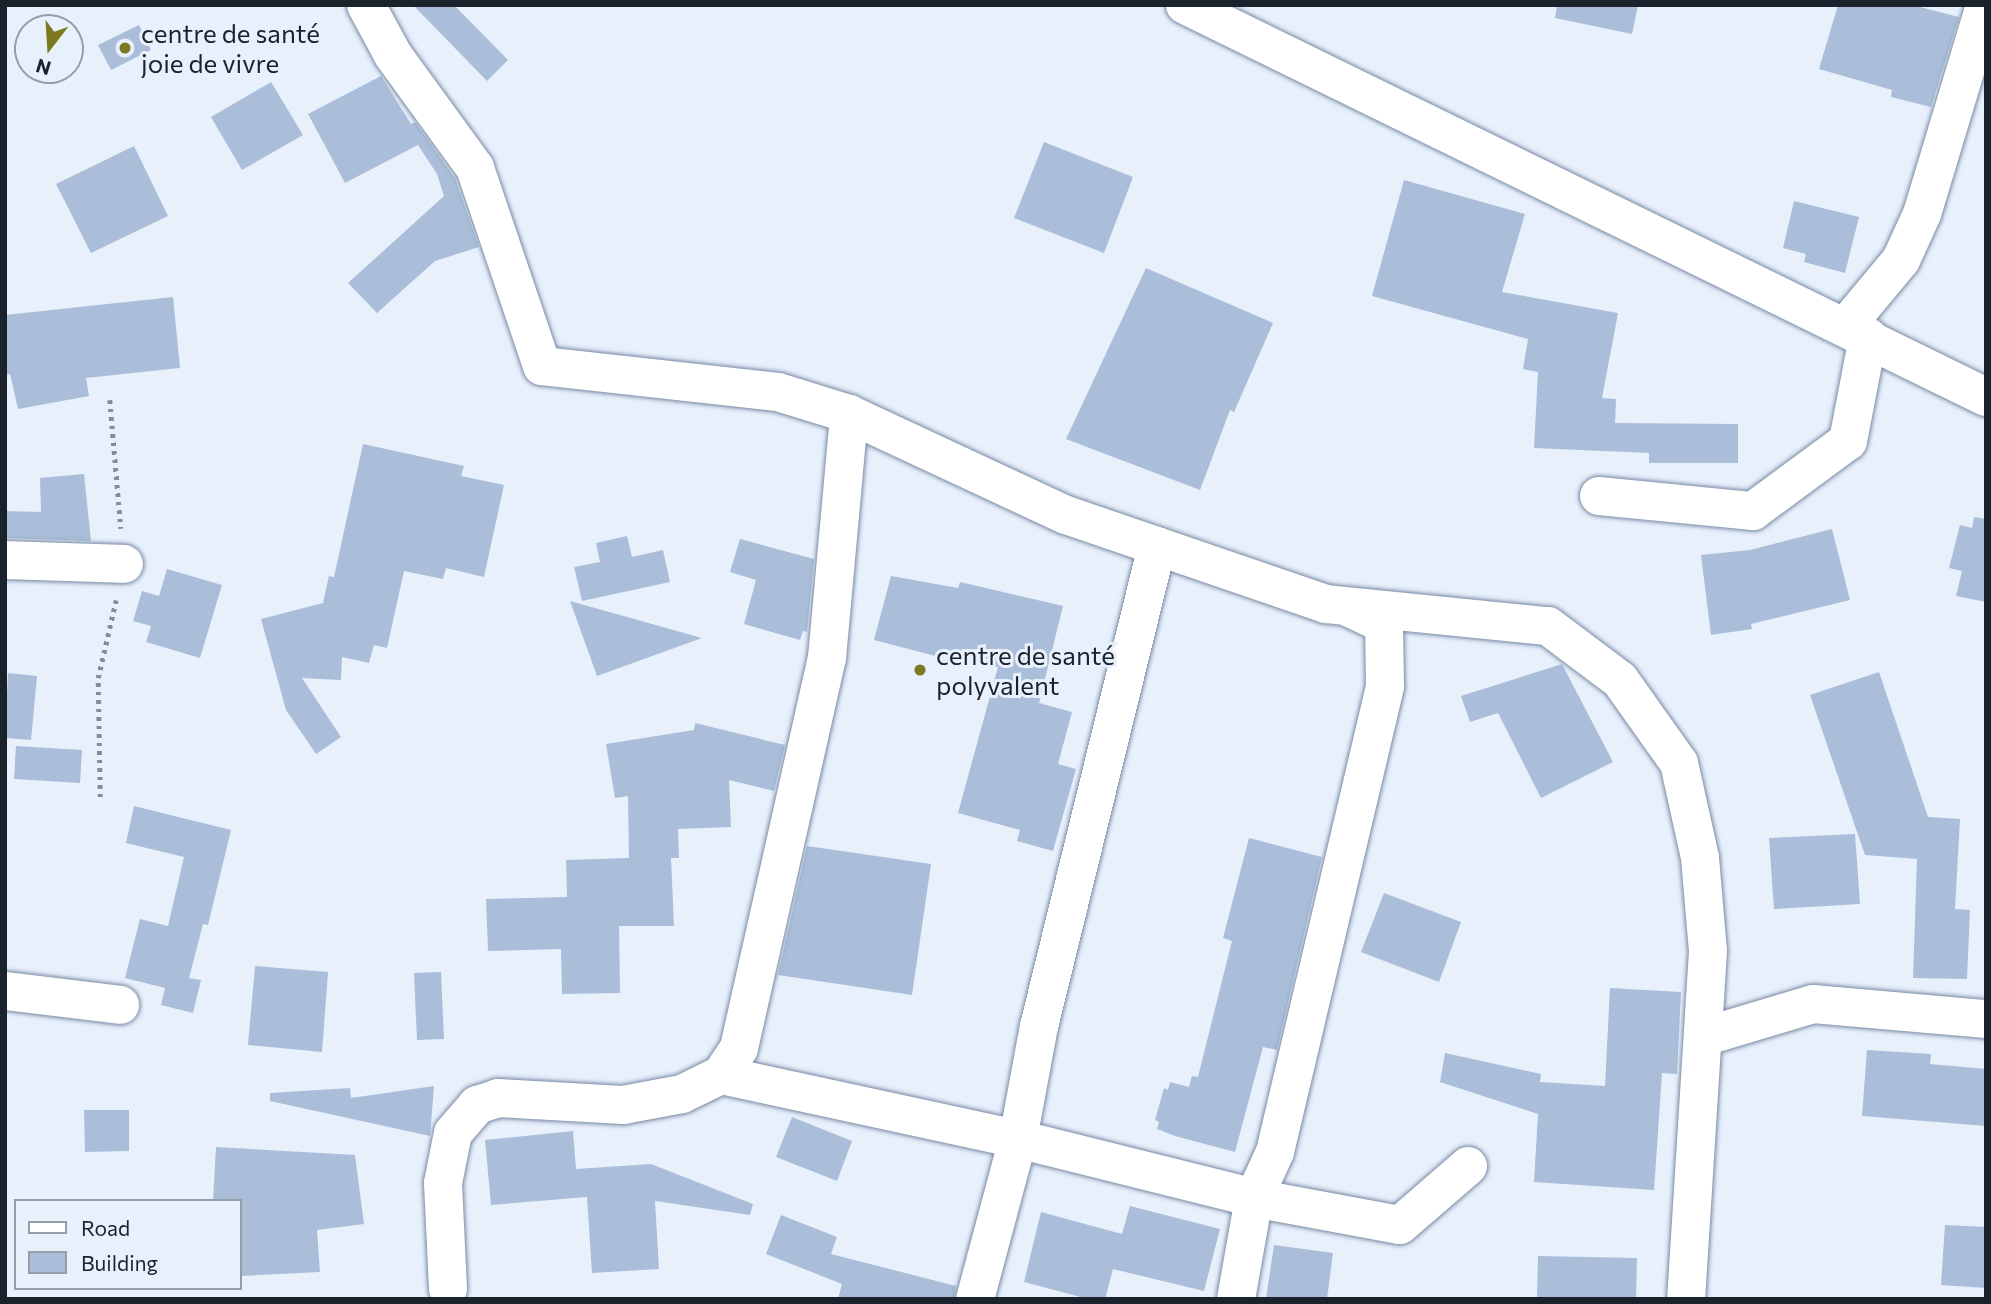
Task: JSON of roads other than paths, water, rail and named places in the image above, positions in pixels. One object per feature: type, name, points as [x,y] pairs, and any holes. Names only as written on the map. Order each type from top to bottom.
[{"type":"street","points":[[366,5],[393,55],[475,168],[542,366],[778,391],[849,414],[1066,515],[1326,604],[1548,626],[1620,680],[1679,763],[1700,858],[1708,951],[1686,1299]]},
{"type":"street","points":[[1185,5],[1986,397]]},
{"type":"street","points":[[1599,496],[1753,512],[1848,441],[1857,332],[1901,260],[1922,214],[1985,5]]},
{"type":"street","points":[[448,1289],[443,1183],[453,1133],[477,1105],[498,1098],[623,1105],[682,1094],[721,1075],[739,1048],[827,658],[849,414]]},
{"type":"street","points":[[975,1299],[1018,1139],[1039,1026],[1157,546]]},
{"type":"street","points":[[5,560],[124,564]]},
{"type":"street","points":[[1236,1299],[1254,1198],[1275,1152],[1385,686],[1384,624],[1344,606]]},
{"type":"street","points":[[5,991],[120,1005]]},
{"type":"street","points":[[1703,1037],[1814,1004],[1986,1020]]},
{"type":"street","points":[[721,1075],[1018,1139],[1254,1198],[1400,1224],[1468,1166]]},
{"type":"place","name":"centre de santé joie de vivre","points":[[125,48]]},
{"type":"place","name":"centre de santé polyvalent","points":[[920,670]]}]
